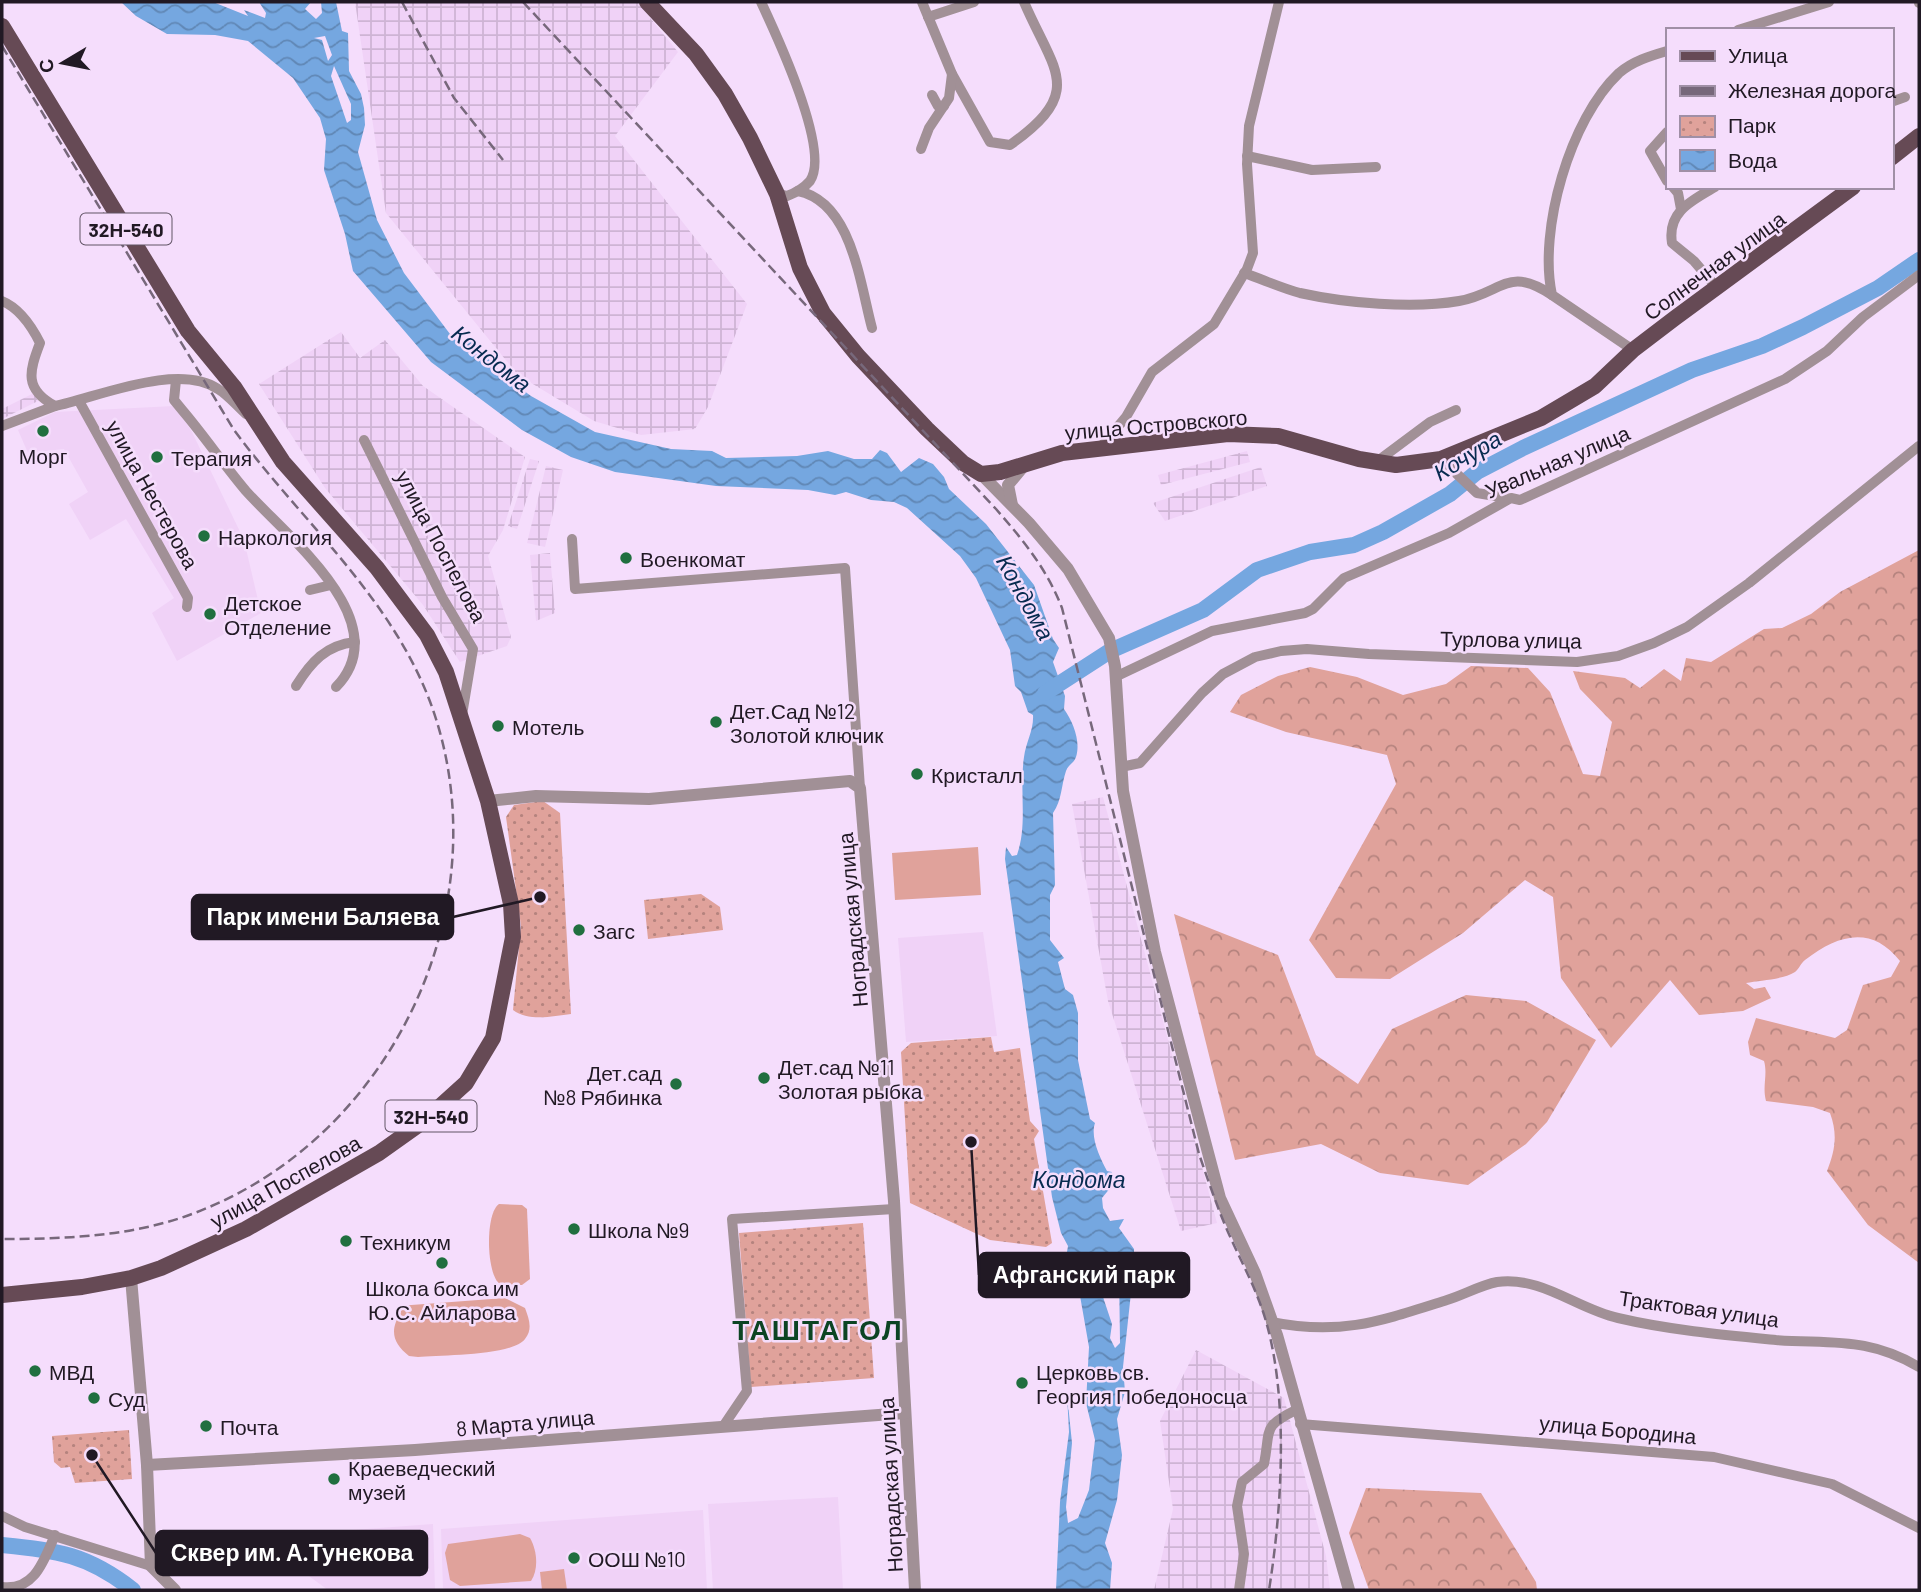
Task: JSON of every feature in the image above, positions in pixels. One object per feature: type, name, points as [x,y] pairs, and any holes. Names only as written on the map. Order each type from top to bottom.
[{"type":"main road","points":[[647,2],[696,54],[725,93],[777,194],[800,268],[823,313],[858,356],[928,429],[963,463],[981,474]]},
{"type":"main road","name":"32Н-540","points":[[2,26],[188,331],[234,387],[283,462],[403,600],[446,672],[488,801]]},
{"type":"main road","points":[[1893,156],[1919,136]]},
{"type":"main road","name":"Солнечная улица","points":[[1633,350],[1850,189]]},
{"type":"main road","name":"улица Островского","points":[[981,474],[1000,472],[1031,461],[1100,448],[1228,434],[1278,436],[1375,463],[1396,465],[1441,459],[1541,418],[1595,386],[1633,350]]},
{"type":"main road","name":"улица Поспелова","points":[[2,1295],[131,1278],[190,1256],[246,1229],[379,1153],[448,1102],[472,1075],[493,1038],[513,937],[509,891],[488,801]]},
{"type":"street","points":[[761,2],[799,90],[813,144],[815,167],[810,181],[798,191],[787,196],[777,194]]},
{"type":"street","points":[[922,2],[951,74],[990,142],[1010,145],[1034,128],[1056,101],[1059,84],[1024,2]]},
{"type":"street","points":[[928,17],[974,2]]},
{"type":"street","points":[[1100,448],[1126,417],[1152,372],[1214,324],[1244,273],[1252,253],[1247,156],[1249,126],[1279,2]]},
{"type":"street","points":[[1744,28],[1829,2]]},
{"type":"street","points":[[1552,295],[1546,270],[1547,241],[1583,118],[1599,94],[1621,71],[1639,60],[1666,51]]},
{"type":"street","points":[[921,149],[929,128],[949,98],[951,74]]},
{"type":"street","points":[[932,94],[939,106],[944,106]]},
{"type":"street","points":[[1893,101],[1905,97]]},
{"type":"street","points":[[1666,133],[1650,151],[1666,179]]},
{"type":"street","points":[[1247,156],[1312,170],[1376,167]]},
{"type":"street","points":[[1675,189],[1681,209]]},
{"type":"street","points":[[1712,189],[1675,214],[1670,229],[1672,243],[1694,261],[1717,288]]},
{"type":"street","points":[[798,191],[822,202],[839,222],[872,328]]},
{"type":"street","points":[[1244,273],[1299,292],[1371,301],[1451,302],[1470,299],[1517,279],[1532,282],[1584,314],[1633,350]]},
{"type":"street","name":"Увальная улица","points":[[1115,671],[1212,631],[1305,613],[1345,579],[1449,533],[1511,498],[1520,500],[1785,379],[1827,351],[1863,317],[1919,275]]},
{"type":"street","points":[[6,303],[33,329],[40,343],[32,363],[33,387],[42,398],[55,406]]},
{"type":"street","points":[[176,380],[174,400],[248,492],[303,549],[346,605],[356,653],[348,675],[336,687]]},
{"type":"street","name":"улица Нестерова","points":[[2,426],[55,406],[139,383],[176,380],[205,382],[218,389],[258,426]]},
{"type":"street","name":"улица Нестерова","points":[[79,401],[188,598],[187,607]]},
{"type":"street","points":[[1375,463],[1430,422],[1457,410]]},
{"type":"street","name":"улица Поспелова","points":[[364,440],[442,597],[473,649],[462,716]]},
{"type":"street","name":"Турлова улица","points":[[1121,767],[1140,763],[1202,692],[1223,674],[1255,657],[1282,650],[1577,662],[1618,656],[1654,643],[1687,627],[1749,583],[1919,446]]},
{"type":"street","points":[[1441,459],[1477,493],[1511,498]]},
{"type":"street","points":[[1012,506],[1008,485],[1011,478],[1031,461]]},
{"type":"street","points":[[981,474],[1068,569],[1109,638],[1115,671],[1123,791],[1155,952],[1220,1198],[1255,1273],[1272,1322],[1349,1590]]},
{"type":"street","name":"Ноградская улица","points":[[572,539],[575,589],[845,568],[894,1209],[915,1590]]},
{"type":"street","points":[[310,590],[331,585]]},
{"type":"street","points":[[296,686],[319,655],[338,643],[355,642]]},
{"type":"street","points":[[488,801],[536,796],[649,799],[756,792],[850,781],[860,788]]},
{"type":"street","points":[[724,1425],[747,1391],[732,1219],[894,1209]]},
{"type":"street","points":[[131,1278],[147,1465],[151,1566]]},
{"type":"street","name":"Трактовая улица","points":[[1272,1322],[1308,1329],[1343,1329],[1387,1319],[1496,1283],[1522,1282],[1617,1318],[1749,1337],[1858,1342],[1893,1352],[1919,1367]]},
{"type":"street","points":[[1239,1590],[1244,1554],[1237,1506],[1242,1482],[1264,1464],[1270,1426],[1275,1420],[1296,1410]]},
{"type":"street","name":"8 Марта улица","points":[[147,1465],[415,1450],[905,1413]]},
{"type":"street","name":"улица Бородина","points":[[1300,1424],[1714,1457],[1832,1484],[1919,1528]]},
{"type":"street","points":[[2,1516],[151,1566],[175,1590]]},
{"type":"street","points":[[2,1587],[17,1589],[30,1581],[43,1562],[55,1535]]},
{"type":"shaded area","points":[[355,2],[637,2],[678,52],[615,136],[747,304],[708,407],[695,429],[641,435],[594,421],[518,375],[386,213]]},
{"type":"shaded area","points":[[341,332],[360,358],[385,340],[423,386],[525,457],[503,530],[488,556],[511,637],[507,646],[460,662],[423,605],[325,488],[259,384]]},
{"type":"shaded area","points":[[34,393],[38,401],[2,419],[2,409]]},
{"type":"shaded area","points":[[174,406],[191,430],[244,540],[261,613],[177,661],[152,613],[174,598],[126,519],[90,540],[69,504],[88,492],[64,449],[28,453],[18,430],[55,412]]},
{"type":"shaded area","points":[[1247,451],[1250,462],[1161,485],[1158,475]]},
{"type":"shaded area","points":[[530,459],[539,461],[517,529],[508,526]]},
{"type":"shaded area","points":[[546,466],[563,470],[545,547],[527,543]]},
{"type":"shaded area","points":[[1261,467],[1267,486],[1165,521],[1153,503]]},
{"type":"shaded area","points":[[550,553],[555,613],[536,621],[530,555]]},
{"type":"shaded area","points":[[1103,797],[1217,1223],[1181,1231],[1108,1001],[1072,804]]},
{"type":"shaded area","points":[[983,932],[997,1036],[906,1042],[898,938]]},
{"type":"shaded area","points":[[1196,1350],[1284,1398],[1326,1556],[1330,1590],[1154,1590],[1173,1509],[1160,1421]]},
{"type":"shaded area","points":[[838,1497],[843,1590],[713,1590],[708,1504]]},
{"type":"shaded area","name":"ООШ №10","points":[[703,1510],[707,1590],[443,1588],[441,1529]]},
{"type":"shaded area","points":[[433,1524],[435,1590],[328,1590],[302,1571],[326,1532]]},
{"type":"green space","points":[[1919,550],[1919,1263],[1868,1225],[1827,1171],[1835,1142],[1830,1113],[1813,1107],[1766,1101],[1764,1061],[1750,1055],[1748,1042],[1756,1018],[1835,1038],[1847,1030],[1863,985],[1891,977],[1900,961],[1878,942],[1854,937],[1842,939],[1817,951],[1790,975],[1746,983],[1754,989],[1765,987],[1771,998],[1743,1011],[1699,1015],[1670,980],[1611,1048],[1561,978],[1553,897],[1525,880],[1463,933],[1390,979],[1336,978],[1309,940],[1396,784],[1387,755],[1286,732],[1230,712],[1241,695],[1278,676],[1310,667],[1357,677],[1403,695],[1446,684],[1471,666],[1528,668],[1550,692],[1583,774],[1600,776],[1612,722],[1580,689],[1573,671],[1625,678],[1640,688],[1664,669],[1681,681],[1686,658],[1711,662],[1764,629],[1782,628],[1811,614],[1840,592]]},
{"type":"green space","points":[[543,801],[560,813],[571,1014],[534,1017],[513,1010],[521,926],[506,817],[514,805]]},
{"type":"green space","points":[[978,847],[981,895],[895,900],[892,853]]},
{"type":"green space","points":[[701,894],[720,907],[723,930],[648,939],[644,900]]},
{"type":"green space","points":[[1174,914],[1278,955],[1316,1055],[1358,1084],[1392,1029],[1466,995],[1526,1001],[1596,1040],[1547,1122],[1526,1144],[1468,1185],[1380,1173],[1321,1144],[1235,1160]]},
{"type":"green space","points":[[991,1037],[994,1052],[1020,1048],[1030,1121],[1039,1131],[1034,1139],[1052,1243],[1046,1247],[990,1240],[910,1203],[901,1052],[911,1043]]},
{"type":"green space","points":[[499,1204],[522,1205],[527,1209],[530,1279],[522,1285],[500,1284],[492,1269],[489,1231],[494,1210]]},
{"type":"green space","points":[[863,1223],[874,1378],[751,1387],[739,1233]]},
{"type":"green space","points":[[505,1298],[525,1308],[528,1316],[529,1331],[518,1345],[491,1352],[418,1357],[409,1356],[394,1336],[395,1325],[401,1312],[398,1306]]},
{"type":"green space","points":[[129,1430],[132,1479],[75,1483],[70,1467],[61,1468],[54,1462],[52,1436]]},
{"type":"green space","points":[[1366,1488],[1481,1493],[1536,1582],[1537,1590],[1369,1590],[1349,1533]]},
{"type":"green space","points":[[520,1534],[530,1538],[534,1548],[536,1565],[531,1581],[460,1586],[450,1580],[445,1553],[448,1544]]},
{"type":"green space","points":[[564,1569],[567,1590],[542,1590],[540,1572]]},
{"type":"water","name":"Кондома","points":[[121,2],[213,2],[248,16],[244,10],[265,18],[266,13],[259,2],[311,2],[305,9],[316,19],[322,13],[321,2],[336,2],[342,31],[348,33],[349,71],[361,94],[364,108],[365,125],[358,152],[377,220],[404,273],[453,338],[461,344],[471,340],[505,377],[531,396],[595,432],[671,449],[712,451],[726,458],[797,456],[828,451],[854,459],[872,459],[880,450],[887,453],[901,472],[919,458],[933,464],[944,477],[949,489],[986,524],[1034,585],[1053,639],[1059,648],[1053,662],[1065,696],[1064,709],[1073,726],[1078,745],[1076,757],[1066,771],[1060,798],[1053,813],[1055,885],[1050,895],[1050,940],[1064,958],[1058,962],[1065,989],[1073,995],[1078,1013],[1078,1060],[1090,1119],[1095,1123],[1095,1141],[1099,1154],[1107,1171],[1112,1172],[1111,1187],[1102,1198],[1103,1208],[1110,1221],[1124,1219],[1119,1228],[1134,1249],[1123,1367],[1125,1392],[1117,1419],[1122,1455],[1117,1500],[1105,1543],[1112,1563],[1110,1590],[1056,1590],[1060,1502],[1069,1432],[1067,1394],[1072,1443],[1066,1507],[1068,1523],[1078,1518],[1089,1490],[1095,1440],[1086,1403],[1089,1347],[1079,1290],[1065,1264],[1068,1246],[1061,1233],[1052,1197],[1005,859],[1006,847],[1012,856],[1017,855],[1020,843],[1023,769],[1033,715],[1028,712],[1021,692],[1015,686],[1010,650],[976,578],[960,556],[907,508],[894,502],[871,500],[846,492],[835,495],[808,490],[716,486],[615,472],[571,457],[522,430],[431,362],[353,271],[345,234],[324,170],[326,139],[320,118],[293,78],[248,41],[215,35],[167,34],[136,16]],"holes":[[[325,36],[332,55],[328,61],[322,40],[314,38]],[[334,66],[351,104],[351,120],[347,123],[331,76]],[[1106,1264],[1119,1270],[1120,1343],[1115,1348],[1110,1338],[1112,1324],[1102,1294],[1102,1270]]]},
{"type":"waterway","name":"Кочура","points":[[1045,693],[1110,651],[1203,610],[1257,570],[1310,552],[1354,545],[1383,532],[1450,494],[1477,472],[1523,448],[1692,370],[1762,346],[1803,327],[1878,288],[1919,260]]},
{"type":"waterway","points":[[2,1545],[72,1556],[101,1569],[133,1590]]},
{"type":"railway","points":[[402,2],[454,98],[503,160]]},
{"type":"railway","points":[[523,2],[996,509],[1034,556],[1056,594],[1062,608],[1199,1154],[1225,1225],[1261,1306],[1273,1349],[1278,1382],[1281,1453],[1277,1524],[1269,1590]]},
{"type":"railway","points":[[2,46],[234,430],[370,595],[415,668],[432,707],[450,781],[453,856],[441,930],[416,1001],[379,1066],[332,1124],[274,1172],[207,1208],[182,1217],[157,1225],[106,1234],[2,1239]]},
{"type":"place","name":"Морг","points":[[43,431]]},
{"type":"place","name":"Терапия","points":[[157,457]]},
{"type":"place","name":"Наркология","points":[[204,536]]},
{"type":"place","name":"Военкомат","points":[[626,558]]},
{"type":"place","name":"Детское Отделение","points":[[210,614]]},
{"type":"place","name":"Дет.Сад №12 Золотой ключик","points":[[716,722]]},
{"type":"place","name":"Мотель","points":[[498,726]]},
{"type":"place","name":"Кристалл","points":[[917,774]]},
{"type":"place","name":"Парк имени Баляева","points":[[540,897]]},
{"type":"place","name":"Загс","points":[[579,930]]},
{"type":"place","name":"Дет.сад №11 Золотая рыбка","points":[[764,1078]]},
{"type":"place","name":"Дет.сад №8 Рябинка","points":[[676,1084]]},
{"type":"place","name":"Афганский парк","points":[[971,1142]]},
{"type":"place","name":"Школа №9","points":[[574,1229]]},
{"type":"place","name":"Техникум","points":[[346,1241]]},
{"type":"place","name":"Школа бокса им Ю.С. Айларова","points":[[442,1263]]},
{"type":"place","name":"МВД","points":[[35,1371]]},
{"type":"place","name":"Церковь св. Георгия Победоносца","points":[[1022,1383]]},
{"type":"place","name":"Суд","points":[[94,1398]]},
{"type":"place","name":"Почта","points":[[206,1426]]},
{"type":"place","name":"Сквер им. А.Тунекова","points":[[92,1455]]},
{"type":"place","name":"Краеведческий музей","points":[[334,1479]]},
{"type":"place","name":"ООШ №10","points":[[574,1558]]},
{"type":"district","name":"ТАШТАГОЛ","points":[[818,1329]]}]
